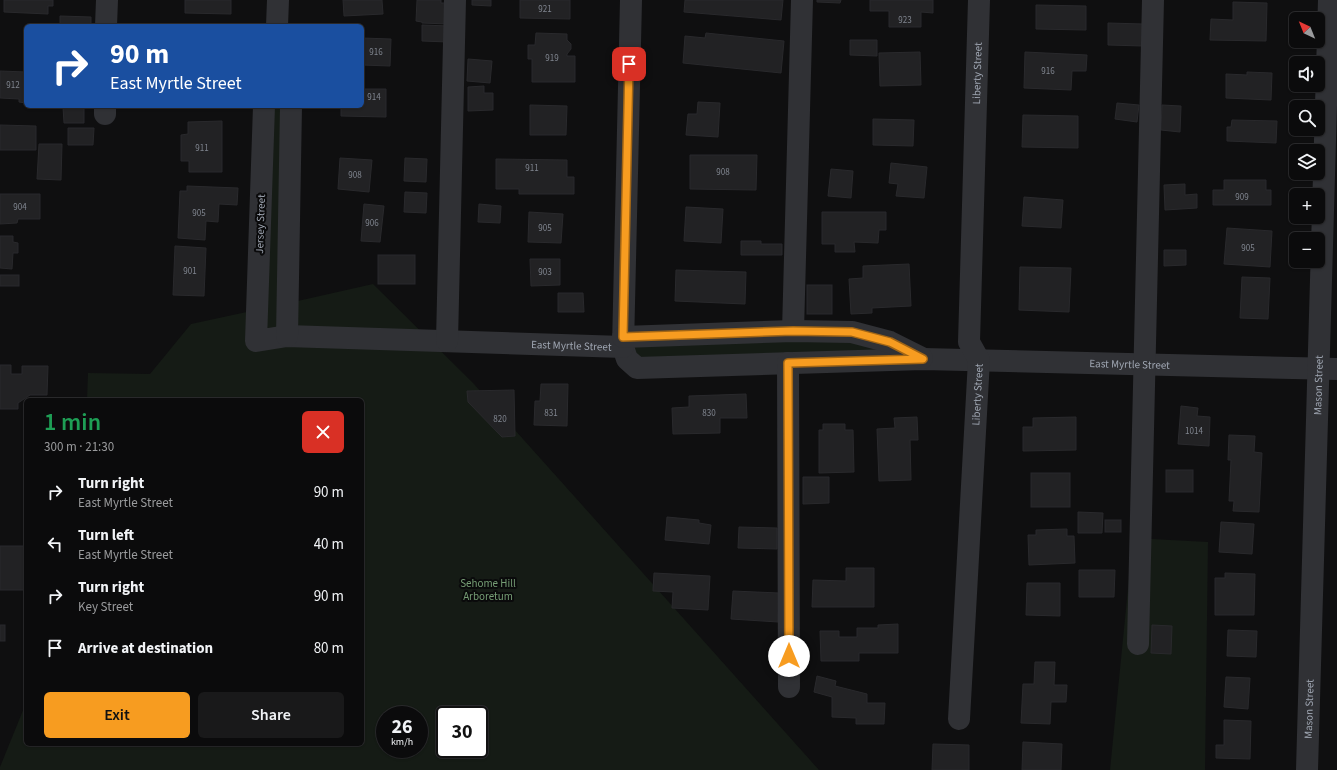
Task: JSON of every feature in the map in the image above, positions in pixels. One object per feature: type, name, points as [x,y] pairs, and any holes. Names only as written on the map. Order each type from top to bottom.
[{"type":"street","points":[[106,24],[107,0]]},
{"type":"street","points":[[277,24],[278,0]]},
{"type":"street","points":[[447,341],[455,0]]},
{"type":"street","points":[[623,342],[631,0]]},
{"type":"street","points":[[793,331],[802,0]]},
{"type":"street","name":"Liberty Street","points":[[959,719],[979,360],[969,342],[979,0]]},
{"type":"street","points":[[1138,644],[1153,0]]},
{"type":"street","name":"Mason Street","points":[[1307,770],[1328,369],[1329,0]]},
{"type":"street","name":"Jersey Street","points":[[256,341],[264,108]]},
{"type":"street","points":[[287,336],[291,108]]},
{"type":"street","name":"East Myrtle Street","points":[[256,341],[287,336],[447,341],[623,342],[793,331],[852,332],[890,342],[923,359]]},
{"type":"street","name":"East Myrtle Street","points":[[623,342],[627,359],[637,368],[923,359],[1328,369]]},
{"type":"street","points":[[788,363],[790,687]]},
{"type":"green space","name":"Sehome Hill Arboretum","points":[[270,108],[286,108],[280,305],[373,284],[473,383],[819,770],[0,770],[24,708],[24,746],[364,746],[364,398],[87,398],[88,373],[150,374],[191,324],[265,308]]},
{"type":"green space","points":[[851,338],[885,353],[643,361],[630,354],[632,344]]},
{"type":"green space","points":[[1133,538],[1208,542],[1205,770],[1110,770]]},
{"type":"building","points":[[4,0],[53,0],[53,6],[48,6],[48,14],[4,12]]},
{"type":"building","points":[[185,0],[231,0],[231,14],[185,13]]},
{"type":"building","points":[[343,0],[382,0],[383,14],[344,16]]},
{"type":"building","points":[[417,0],[441,0],[441,3],[449,3],[448,24],[422,23],[416,21]]},
{"type":"building","points":[[472,0],[491,0],[491,6],[472,5]]},
{"type":"building","points":[[520,0],[570,0],[570,19],[520,18]]},
{"type":"building","points":[[685,0],[783,0],[781,20],[684,12]]},
{"type":"building","points":[[817,0],[841,0],[840,3],[817,2]]},
{"type":"building","points":[[870,0],[933,0],[933,13],[921,12],[921,27],[889,27],[889,11],[870,11]]},
{"type":"building","points":[[1233,2],[1267,3],[1266,41],[1210,40],[1211,19],[1233,20]]},
{"type":"building","points":[[1036,5],[1086,6],[1086,30],[1036,29]]},
{"type":"building","points":[[60,16],[91,17],[91,24],[60,24]]},
{"type":"building","points":[[1108,23],[1143,24],[1143,46],[1108,45]]},
{"type":"building","points":[[422,25],[449,26],[448,42],[422,41]]},
{"type":"building","points":[[536,33],[567,34],[567,40],[571,44],[571,49],[567,56],[575,56],[575,82],[532,82],[532,59],[528,59],[528,45],[535,45]]},
{"type":"building","points":[[706,33],[784,41],[781,73],[683,63],[685,36],[705,38]]},
{"type":"building","points":[[364,38],[391,39],[390,66],[364,65]]},
{"type":"building","points":[[850,40],[877,40],[877,56],[850,55]]},
{"type":"building","points":[[920,52],[921,85],[880,86],[879,53]]},
{"type":"building","points":[[1025,52],[1087,55],[1086,71],[1072,71],[1071,90],[1024,88]]},
{"type":"building","points":[[468,59],[492,61],[490,83],[467,81]]},
{"type":"building","points":[[0,71],[24,72],[24,103],[19,102],[19,99],[0,98]]},
{"type":"building","points":[[1247,72],[1272,73],[1271,100],[1226,98],[1226,74],[1247,75]]},
{"type":"building","points":[[484,86],[484,93],[493,93],[493,110],[468,111],[468,87]]},
{"type":"building","points":[[364,89],[386,89],[386,117],[341,116],[341,108],[364,108]]},
{"type":"building","points":[[698,102],[720,103],[718,137],[686,135],[688,114],[697,114]]},
{"type":"building","points":[[1117,103],[1139,105],[1137,122],[1115,119]]},
{"type":"building","points":[[530,105],[567,106],[566,135],[530,135]]},
{"type":"building","points":[[1162,105],[1181,106],[1180,132],[1161,130]]},
{"type":"building","points":[[63,108],[84,108],[84,123],[64,123]]},
{"type":"building","points":[[1023,115],[1078,116],[1078,148],[1022,147]]},
{"type":"building","points":[[873,119],[914,120],[913,146],[873,145]]},
{"type":"building","points":[[1232,120],[1277,121],[1276,143],[1227,141],[1227,127],[1231,127]]},
{"type":"building","points":[[222,121],[222,172],[189,172],[189,161],[181,161],[181,135],[188,134],[188,122]]},
{"type":"building","points":[[0,125],[36,126],[36,150],[0,150]]},
{"type":"building","points":[[68,128],[94,128],[93,145],[68,145]]},
{"type":"building","points":[[39,144],[62,144],[61,180],[37,179]]},
{"type":"building","points":[[690,155],[757,155],[756,190],[690,189]]},
{"type":"building","points":[[340,158],[372,160],[369,192],[338,189]]},
{"type":"building","points":[[405,158],[427,159],[426,182],[404,181]]},
{"type":"building","points":[[496,159],[567,160],[567,177],[574,177],[574,194],[519,194],[519,189],[496,189]]},
{"type":"building","points":[[891,163],[927,167],[924,198],[896,196],[898,184],[889,183]]},
{"type":"building","points":[[831,169],[853,171],[851,198],[828,196]]},
{"type":"building","points":[[1224,180],[1266,180],[1266,190],[1271,190],[1271,205],[1213,205],[1213,190],[1224,190]]},
{"type":"building","points":[[1185,184],[1185,195],[1197,194],[1197,208],[1165,210],[1164,185]]},
{"type":"building","points":[[187,186],[238,188],[237,205],[219,204],[218,222],[206,221],[205,240],[178,238],[180,191],[187,191]]},
{"type":"building","points":[[405,192],[427,193],[426,213],[404,212]]},
{"type":"building","points":[[0,194],[40,194],[40,219],[18,219],[17,223],[0,224]]},
{"type":"building","points":[[1024,197],[1063,200],[1061,228],[1022,226]]},
{"type":"building","points":[[364,204],[384,206],[380,242],[361,241]]},
{"type":"building","points":[[479,204],[501,206],[500,223],[478,222]]},
{"type":"building","points":[[686,207],[723,209],[721,243],[684,241]]},
{"type":"building","points":[[529,212],[563,214],[561,243],[528,242]]},
{"type":"building","points":[[822,212],[886,212],[886,230],[879,230],[878,243],[854,242],[855,252],[835,252],[835,244],[822,244]]},
{"type":"building","points":[[1227,228],[1272,231],[1270,267],[1224,264]]},
{"type":"building","points":[[0,236],[13,236],[13,242],[18,243],[18,253],[13,253],[12,269],[0,268]]},
{"type":"building","points":[[741,241],[761,241],[761,244],[782,244],[782,255],[741,255]]},
{"type":"building","points":[[175,246],[206,248],[204,296],[173,295]]},
{"type":"building","points":[[1164,250],[1186,250],[1186,265],[1164,266]]},
{"type":"building","points":[[378,255],[415,255],[415,284],[378,284]]},
{"type":"building","points":[[530,259],[560,259],[560,285],[531,286]]},
{"type":"building","points":[[909,264],[911,306],[872,308],[872,313],[851,314],[849,279],[863,278],[863,266]]},
{"type":"building","points":[[1020,267],[1071,268],[1069,312],[1019,310]]},
{"type":"building","points":[[676,270],[746,272],[745,304],[675,301]]},
{"type":"building","points":[[0,275],[19,275],[19,286],[0,286]]},
{"type":"building","points":[[1242,277],[1270,278],[1268,319],[1240,318]]},
{"type":"building","points":[[807,285],[832,285],[832,314],[807,314]]},
{"type":"building","points":[[558,293],[583,293],[584,312],[558,312]]},
{"type":"building","points":[[0,365],[11,365],[11,374],[22,374],[22,366],[48,366],[47,395],[30,395],[18,403],[18,409],[0,409]]},
{"type":"building","points":[[541,384],[568,384],[567,426],[534,425],[535,401],[540,401]]},
{"type":"building","points":[[514,390],[515,436],[502,437],[468,402],[467,391]]},
{"type":"building","points":[[746,394],[747,418],[720,418],[720,433],[673,434],[672,408],[689,407],[689,396]]},
{"type":"building","points":[[1181,406],[1198,408],[1197,416],[1210,417],[1209,446],[1178,444]]},
{"type":"building","points":[[917,417],[918,440],[910,440],[911,480],[879,481],[877,429],[895,428],[894,418]]},
{"type":"building","points":[[1076,417],[1076,450],[1023,451],[1023,427],[1033,427],[1033,418]]},
{"type":"building","points":[[823,424],[845,424],[845,430],[853,430],[854,472],[819,473],[819,430],[823,430]]},
{"type":"building","points":[[1229,435],[1255,436],[1254,452],[1262,453],[1259,512],[1233,511],[1234,501],[1229,501],[1231,460],[1228,460]]},
{"type":"building","points":[[1166,470],[1193,470],[1193,492],[1166,492]]},
{"type":"building","points":[[1031,473],[1070,473],[1070,507],[1031,507]]},
{"type":"building","points":[[803,477],[829,477],[829,503],[803,504]]},
{"type":"building","points":[[1078,512],[1103,513],[1102,533],[1078,533]]},
{"type":"building","points":[[667,517],[699,520],[699,523],[711,525],[709,544],[665,540]]},
{"type":"building","points":[[1105,520],[1121,520],[1121,532],[1105,532]]},
{"type":"building","points":[[1221,522],[1254,524],[1252,554],[1219,552]]},
{"type":"building","points":[[739,527],[777,528],[777,549],[738,548]]},
{"type":"building","points":[[1067,529],[1067,536],[1074,536],[1075,563],[1029,565],[1028,535],[1036,535],[1036,530]]},
{"type":"building","points":[[0,546],[24,546],[24,590],[0,590]]},
{"type":"building","points":[[846,568],[874,568],[874,607],[812,607],[813,580],[846,581]]},
{"type":"building","points":[[1079,570],[1115,570],[1114,597],[1079,597]]},
{"type":"building","points":[[654,573],[710,576],[708,610],[672,608],[673,592],[653,591]]},
{"type":"building","points":[[1225,573],[1255,574],[1254,615],[1215,615],[1215,578],[1225,578]]},
{"type":"building","points":[[1027,583],[1060,583],[1060,616],[1026,615]]},
{"type":"building","points":[[733,591],[779,593],[778,622],[731,619]]},
{"type":"building","points":[[898,624],[898,653],[859,653],[859,661],[821,661],[820,631],[839,631],[839,637],[857,637],[857,628],[878,628],[878,625]]},
{"type":"building","points":[[0,625],[5,625],[5,641],[0,641]]},
{"type":"building","points":[[1152,625],[1172,626],[1171,654],[1151,653]]},
{"type":"building","points":[[1228,630],[1257,631],[1256,657],[1227,656]]},
{"type":"building","points":[[1035,662],[1055,662],[1054,685],[1067,685],[1066,702],[1051,702],[1050,724],[1021,723],[1023,684],[1034,684]]},
{"type":"building","points":[[817,676],[836,681],[835,686],[867,694],[867,703],[885,703],[884,724],[856,724],[856,718],[832,717],[832,697],[814,692]]},
{"type":"building","points":[[1226,677],[1250,678],[1248,709],[1224,707]]},
{"type":"building","points":[[1224,720],[1251,721],[1250,759],[1216,758],[1216,745],[1224,745]]},
{"type":"building","points":[[1023,742],[1062,744],[1061,770],[1022,770]]},
{"type":"building","points":[[933,744],[969,745],[969,770],[932,770]]},
{"type":"route","points":[[629,64],[623,337],[793,331],[852,332],[890,342],[923,359],[788,363],[789,656]]}]
